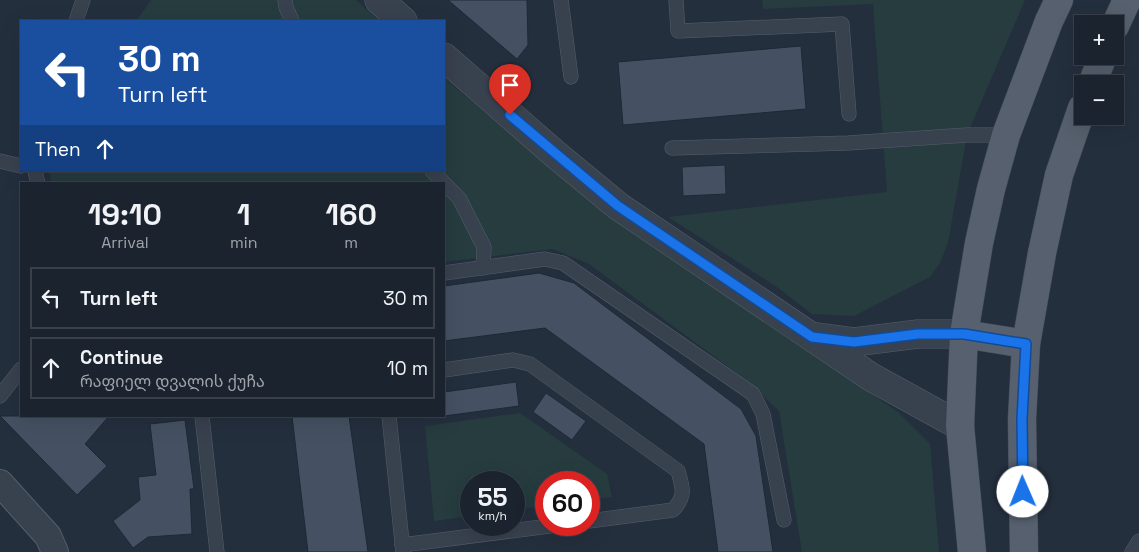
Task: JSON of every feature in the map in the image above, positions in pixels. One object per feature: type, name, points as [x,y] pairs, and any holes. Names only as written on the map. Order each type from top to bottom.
[{"type":"main road","points":[[972,552],[960,426],[964,334],[979,243],[1006,135],[1049,21],[1059,0]]},
{"type":"main road","points":[[1120,15],[1127,0]]},
{"type":"main road","points":[[1024,552],[1022,419],[1026,344],[1042,253],[1059,175],[1076,125]]},
{"type":"main road","points":[[964,334],[1026,344]]},
{"type":"street","points":[[380,0],[400,20]]},
{"type":"street","points":[[445,58],[618,206],[870,377],[960,426]]},
{"type":"street","points":[[812,337],[854,342],[918,334],[964,334]]},
{"type":"street","points":[[0,483],[48,536],[55,552]]},
{"type":"lane","points":[[76,20],[83,0]]},
{"type":"lane","points":[[285,0],[292,20]]},
{"type":"lane","points":[[561,0],[571,77]]},
{"type":"lane","points":[[676,0],[678,31],[842,24],[850,114]]},
{"type":"lane","points":[[672,148],[848,143],[967,135],[1006,135]]},
{"type":"lane","points":[[0,161],[20,166]]},
{"type":"lane","points":[[433,172],[443,182]]},
{"type":"lane","points":[[445,184],[459,198],[484,247],[483,268]]},
{"type":"lane","points":[[445,273],[546,259],[563,263],[753,394],[763,414],[784,520]]},
{"type":"lane","points":[[445,370],[513,360],[530,364],[678,470],[683,489],[680,502],[673,510],[600,520]]},
{"type":"lane","points":[[0,396],[20,370]]},
{"type":"lane","points":[[202,417],[217,552]]},
{"type":"lane","points":[[389,417],[403,548],[535,528]]},
{"type":"lane","points":[[1132,552],[1139,541]]},
{"type":"green space","points":[[151,0],[356,0],[379,20],[137,20]]},
{"type":"green space","points":[[762,0],[1025,0],[967,135],[948,243],[940,263],[930,277],[854,316],[812,314],[777,287],[668,217],[887,192],[873,4],[763,9]]},
{"type":"green space","points":[[445,79],[595,205],[898,412],[930,444],[939,552],[802,552],[779,411],[746,380],[589,264],[553,249],[445,262],[445,182],[52,182],[49,172],[445,172]]},
{"type":"green space","points":[[520,413],[607,474],[612,497],[600,499],[600,471],[535,471],[535,507],[525,509],[525,471],[460,471],[460,517],[434,521],[425,426]]},
{"type":"building","points":[[448,0],[527,0],[528,45],[517,59]]},
{"type":"building","points":[[801,46],[806,109],[623,125],[618,62]]},
{"type":"building","points":[[725,165],[726,194],[683,196],[682,167]]},
{"type":"building","points":[[539,273],[574,283],[741,409],[756,436],[773,552],[718,552],[704,444],[545,328],[445,341],[445,286]]},
{"type":"building","points":[[516,382],[519,406],[445,416],[445,392]]},
{"type":"building","points":[[546,393],[586,421],[572,440],[533,412]]},
{"type":"building","points":[[0,416],[108,417],[85,444],[107,466],[77,495]]},
{"type":"building","points":[[292,417],[349,417],[368,552],[308,552]]},
{"type":"building","points":[[185,420],[194,489],[190,489],[192,534],[148,537],[133,548],[113,521],[140,500],[138,477],[156,475],[150,424]]},
{"type":"route","points":[[510,115],[618,206],[812,337],[854,342],[918,334],[964,334],[1026,344],[1022,419],[1023,492]]}]
